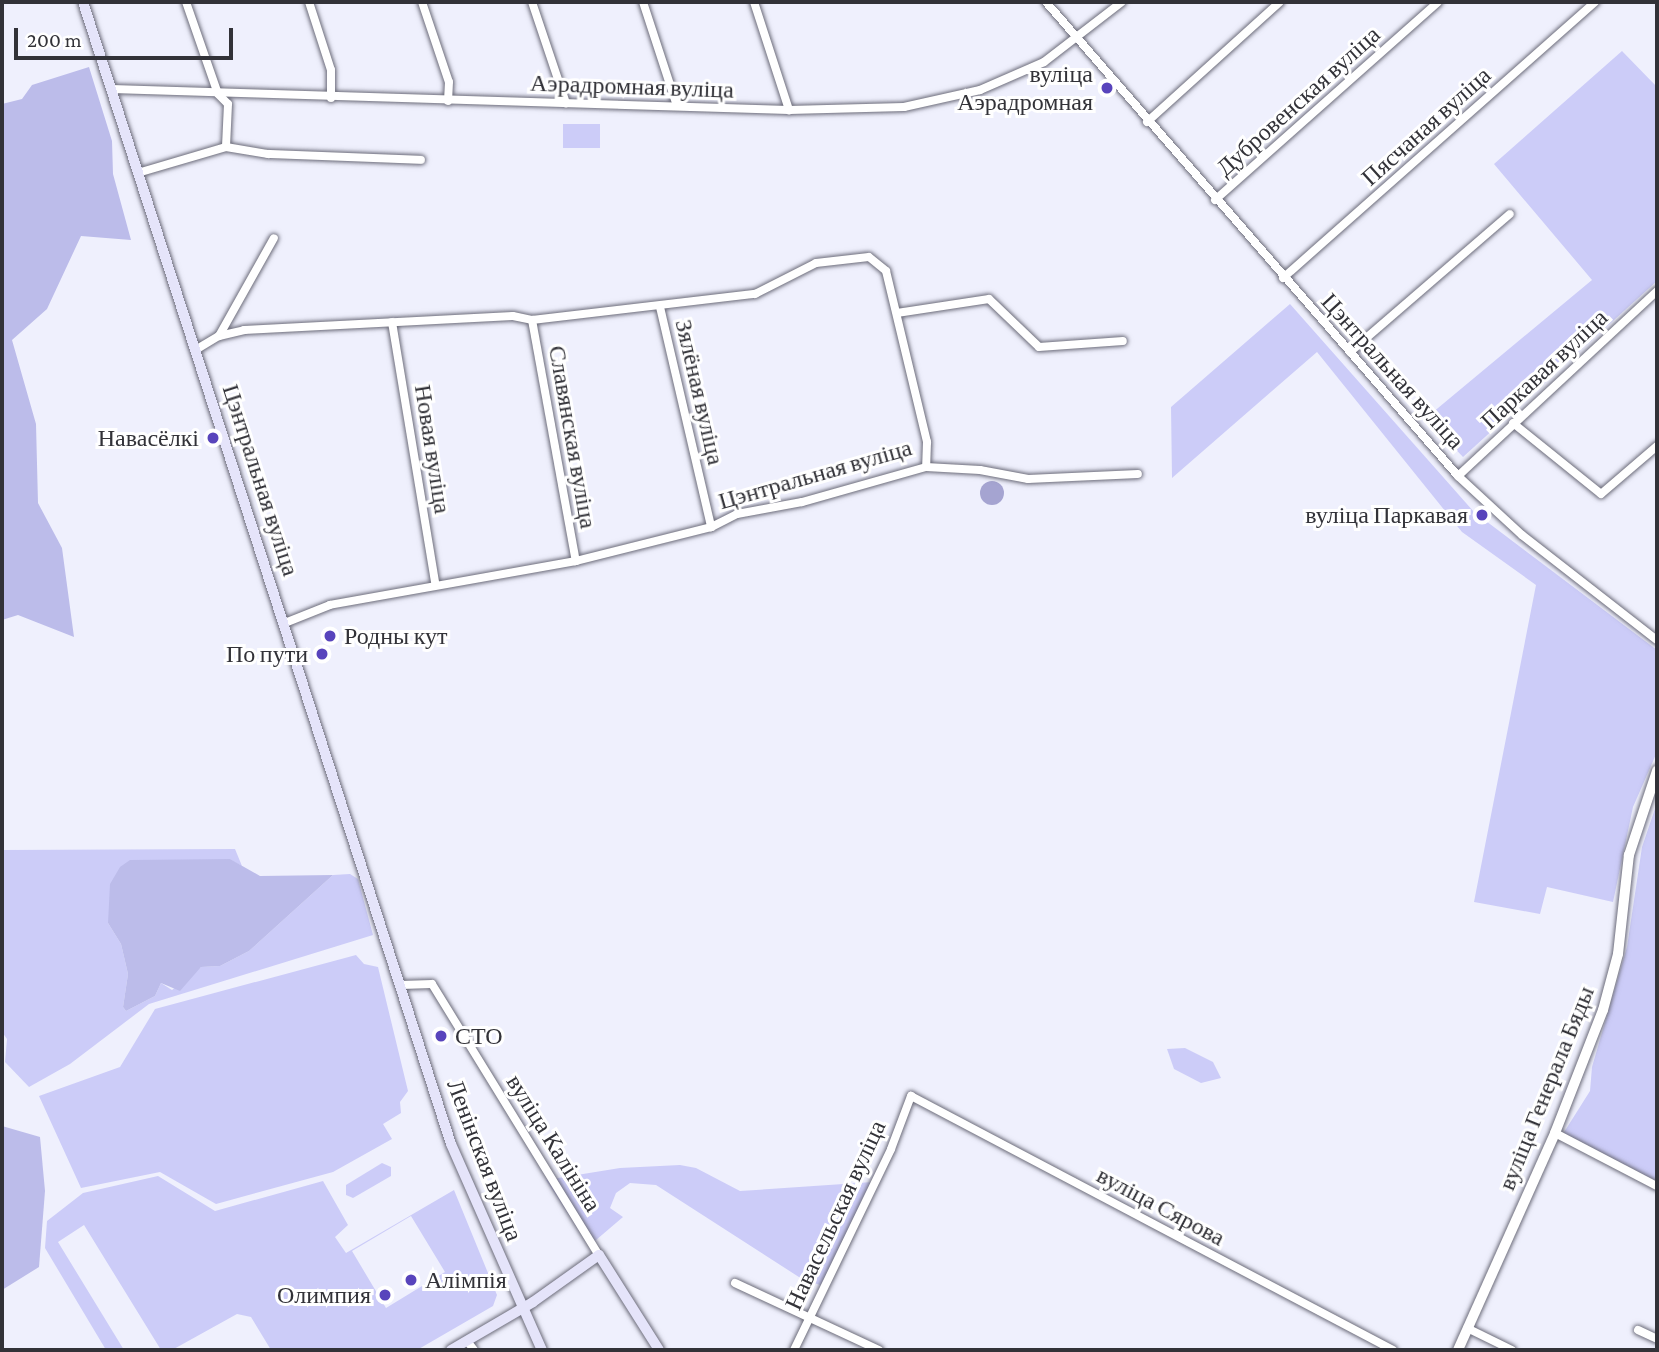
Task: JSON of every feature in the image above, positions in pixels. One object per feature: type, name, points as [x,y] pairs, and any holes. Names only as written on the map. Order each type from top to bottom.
[{"type":"main road","name":"Цэнтральная вуліца","points":[[83,2],[141,172],[331,766]]},
{"type":"main road","name":"Ленінская вуліца","points":[[331,766],[456,1155],[542,1350]]},
{"type":"main road","points":[[451,1350],[471,1346],[599,1255]]},
{"type":"main road","name":"вуліца Калініна","points":[[599,1255],[659,1350]]},
{"type":"street","points":[[186,2],[218,94],[228,104],[226,147]]},
{"type":"street","points":[[309,2],[331,70],[331,99]]},
{"type":"street","points":[[422,2],[449,82],[448,101]]},
{"type":"street","points":[[532,2],[566,103]]},
{"type":"street","points":[[643,2],[677,106]]},
{"type":"street","points":[[754,2],[789,110]]},
{"type":"street","name":"Цэнтральная вуліца","points":[[1046,2],[1147,122],[1458,476],[1522,535],[1657,640]]},
{"type":"street","name":"Аэрадромная вуліца","points":[[112,89],[331,99],[789,110],[904,107],[980,90],[1044,62],[1122,2]]},
{"type":"street","points":[[1147,122],[1280,2]]},
{"type":"street","name":"Дубровенская вуліца","points":[[1215,200],[1437,2]]},
{"type":"street","name":"Пясчаная вуліца","points":[[1283,278],[1595,2]]},
{"type":"street","points":[[141,172],[226,147],[268,153],[421,160]]},
{"type":"street","points":[[1350,352],[1510,214]]},
{"type":"street","points":[[219,335],[274,238]]},
{"type":"street","name":"Цэнтральная вуліца","points":[[197,349],[219,335],[244,330],[513,316],[532,320],[755,294],[816,263],[869,257],[886,271],[927,442],[926,467],[802,502],[737,514],[711,527],[576,561],[435,583],[330,605],[285,623]]},
{"type":"street","name":"Паркавая вуліца","points":[[1458,476],[1657,291]]},
{"type":"street","points":[[897,313],[989,299],[1039,347],[1123,341]]},
{"type":"street","name":"Зялёная вуліца","points":[[660,307],[711,527]]},
{"type":"street","name":"Славянская вуліца","points":[[532,320],[576,561]]},
{"type":"street","name":"Новая вуліца","points":[[392,322],[435,583]]},
{"type":"street","points":[[1513,424],[1601,494],[1657,446]]},
{"type":"street","points":[[926,467],[980,470],[1028,479],[1138,474]]},
{"type":"street","name":"вуліца Генерала Бяды","points":[[1458,1350],[1555,1133],[1604,1010],[1618,954],[1629,856],[1657,771]]},
{"type":"street","name":"вуліца Калініна","points":[[401,985],[432,984],[599,1255]]},
{"type":"street","name":"Навасельская вуліца","points":[[794,1350],[808,1316],[891,1149],[911,1096]]},
{"type":"street","name":"вуліца Сярова","points":[[911,1096],[1393,1350]]},
{"type":"street","points":[[1555,1133],[1657,1186]]},
{"type":"street","points":[[735,1283],[879,1350]]},
{"type":"street","points":[[1467,1328],[1512,1350]]},
{"type":"street","points":[[1638,1330],[1657,1339]]},
{"type":"shaded area","points":[[1622,51],[1657,87],[1657,281],[1463,457],[1426,418],[1592,280],[1494,164]]},
{"type":"shaded area","points":[[89,67],[112,141],[113,174],[131,240],[81,236],[47,309],[12,340],[36,424],[38,503],[62,548],[74,637],[18,615],[2,620],[2,104],[22,99],[32,85]]},
{"type":"shaded area","points":[[563,124],[600,124],[600,148],[563,148]]},
{"type":"shaded area","points":[[1290,304],[1474,512],[1657,650],[1657,752],[1633,807],[1613,902],[1547,887],[1540,914],[1474,902],[1536,585],[1462,532],[1317,352],[1172,478],[1171,407]]},
{"type":"shaded area","points":[[992,481],[1001,484],[1004,493],[1001,502],[992,505],[983,502],[980,493],[983,484]]},
{"type":"shaded area","points":[[1657,803],[1657,1184],[1561,1137],[1590,1091],[1592,1067],[1627,947],[1642,847]]},
{"type":"shaded area","points":[[235,849],[242,866],[229,859],[108,923],[121,944],[128,974],[123,1007],[126,1011],[155,996],[161,983],[172,990],[201,967],[220,966],[249,951],[333,875],[350,874],[358,879],[373,935],[149,1004],[70,1064],[29,1087],[5,1062],[7,1039],[2,1032],[2,850]]},
{"type":"shaded area","points":[[230,859],[260,876],[333,875],[249,951],[220,966],[201,967],[180,991],[161,983],[155,996],[126,1011],[123,1007],[128,974],[121,944],[108,923],[110,884],[120,867],[130,860]]},
{"type":"shaded area","points":[[356,955],[364,964],[378,967],[408,1091],[400,1102],[401,1113],[383,1124],[392,1139],[333,1172],[216,1204],[160,1172],[81,1188],[39,1096],[120,1067],[155,1009]]},
{"type":"shaded area","points":[[1185,1048],[1213,1062],[1221,1078],[1201,1083],[1174,1069],[1167,1049]]},
{"type":"shaded area","points":[[2,1126],[40,1137],[45,1191],[39,1267],[2,1290]]},
{"type":"shaded area","points":[[382,1163],[391,1167],[391,1176],[353,1198],[346,1195],[346,1185]]},
{"type":"shaded area","points":[[680,1165],[696,1168],[740,1191],[873,1182],[823,1286],[802,1279],[656,1185],[630,1183],[616,1193],[610,1208],[623,1217],[589,1246],[546,1180],[620,1168]]},
{"type":"shaded area","points":[[158,1176],[215,1211],[323,1181],[348,1225],[335,1237],[346,1253],[454,1190],[497,1295],[493,1306],[417,1350],[271,1350],[251,1317],[237,1314],[172,1350],[161,1350],[84,1225],[58,1242],[124,1350],[106,1350],[45,1248],[47,1221],[83,1193]],"holes":[[[411,1216],[445,1272],[386,1308],[352,1251]]]},
{"type":"place","name":"вуліца Аэрадромная","points":[[1107,88]]},
{"type":"place","name":"Навасёлкі","points":[[213,438]]},
{"type":"place","name":"вуліца Паркавая","points":[[1482,515]]},
{"type":"place","name":"Родны кут","points":[[330,636]]},
{"type":"place","name":"По пути","points":[[322,654]]},
{"type":"place","name":"СТО","points":[[441,1036]]},
{"type":"place","name":"Алімпія","points":[[411,1280]]},
{"type":"place","name":"Олимпия","points":[[385,1295]]}]
